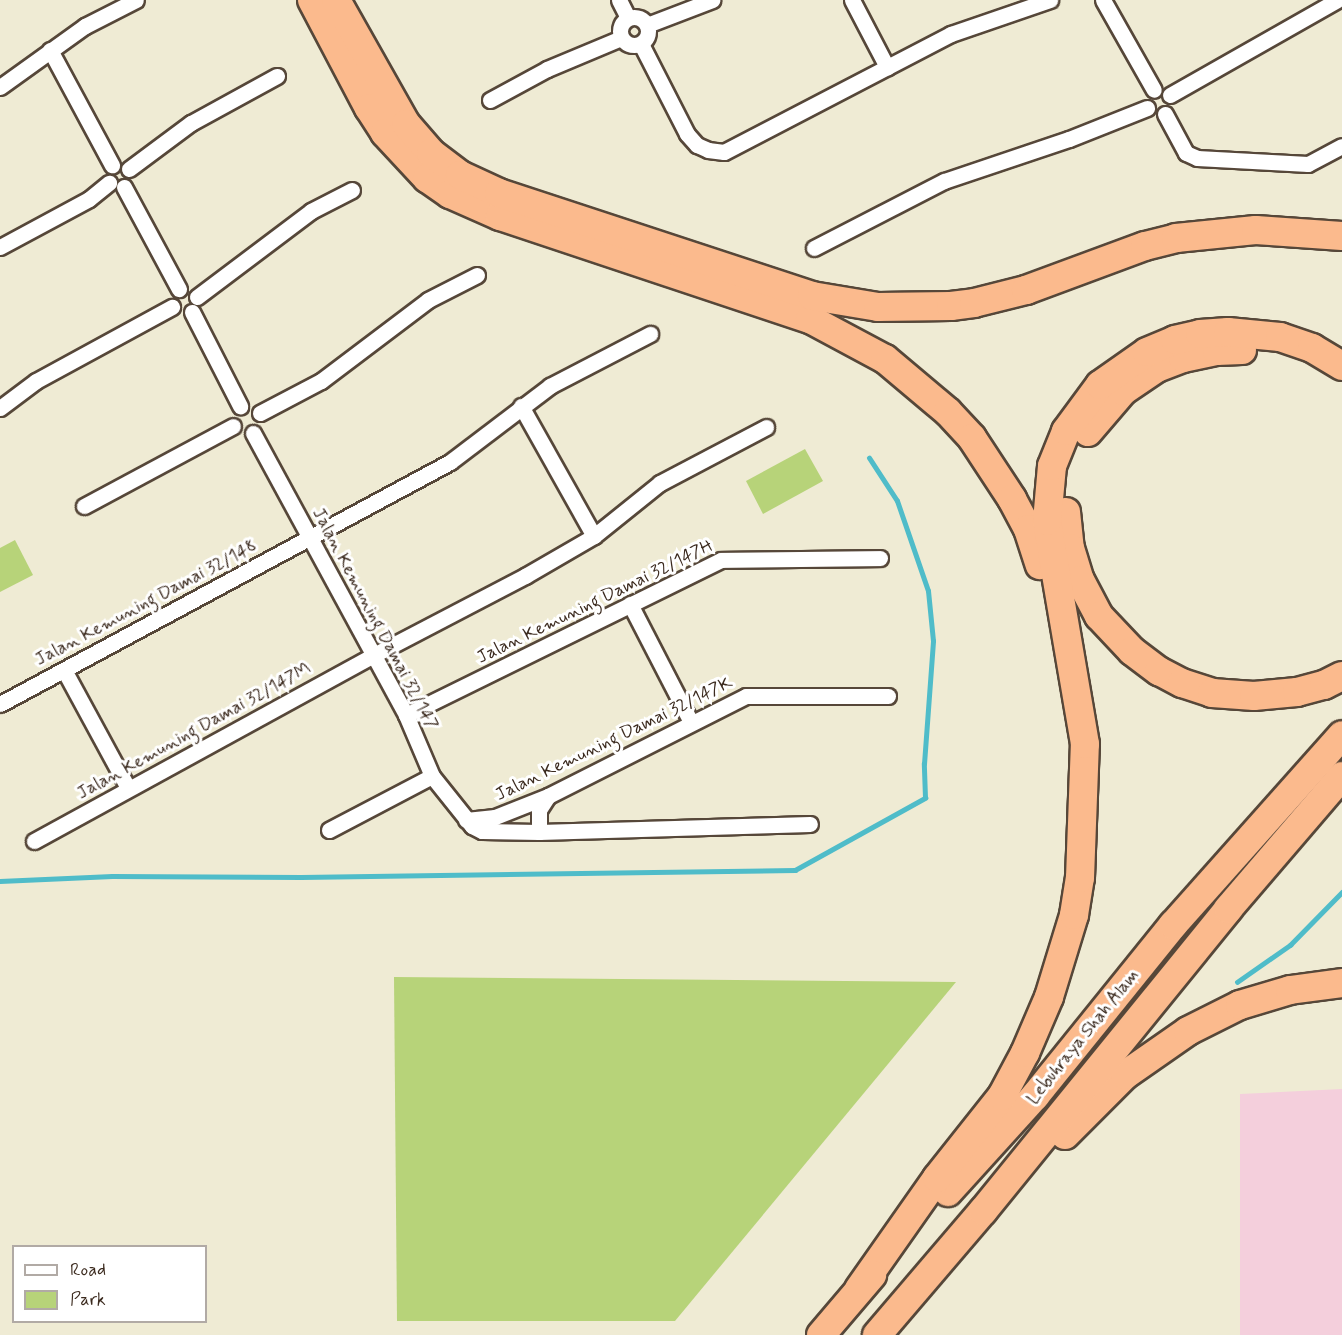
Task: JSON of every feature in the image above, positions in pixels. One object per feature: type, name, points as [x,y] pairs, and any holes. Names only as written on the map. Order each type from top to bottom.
[{"type":"highway","points":[[312,0],[369,108],[386,133],[427,178],[450,194],[559,236],[810,320],[885,359],[917,384],[972,438],[995,471],[1028,529],[1065,634]]},
{"type":"highway","points":[[336,0],[406,124],[431,153],[460,175],[499,193],[812,296],[878,307],[951,306],[1026,290],[1145,246],[1176,238],[1256,231],[1342,236]]},
{"type":"highway","points":[[859,1289],[937,1178],[1002,1096],[1025,1053],[1063,955],[1080,878],[1085,744],[1080,700],[1065,634],[1049,544],[1049,485],[1052,466],[1066,431],[1100,386],[1147,352],[1175,340],[1200,334],[1228,332],[1280,337],[1312,348],[1342,366]]},
{"type":"highway","points":[[1342,389],[1317,370],[1293,360],[1251,350],[1209,353],[1182,358],[1157,368],[1123,391],[1083,439],[1069,475],[1065,510],[1070,548],[1088,597],[1115,635],[1159,670],[1182,683],[1212,693],[1239,696],[1273,696],[1297,692],[1324,685],[1342,676]]},
{"type":"highway","name":"Lebuhraya Shah Alam","points":[[821,1335],[859,1289],[1035,1096],[1173,926],[1342,735]]},
{"type":"highway","name":"Lebuhraya Shah Alam","points":[[877,1335],[983,1210],[1228,909],[1342,776]]},
{"type":"highway","points":[[983,1210],[1066,1135],[1125,1075],[1188,1031],[1240,1005],[1290,990],[1342,983]]},
{"type":"street","points":[[0,87],[85,26],[136,0]]},
{"type":"street","points":[[619,0],[628,18]]},
{"type":"street","points":[[647,25],[712,0]]},
{"type":"street","points":[[852,0],[887,67]]},
{"type":"street","points":[[641,44],[687,134],[697,145],[708,150],[724,152],[951,34],[1050,0]]},
{"type":"street","points":[[1103,0],[1154,90]]},
{"type":"street","points":[[1170,95],[1337,0]]},
{"type":"street","points":[[628,18],[641,18],[647,25],[647,38],[641,44],[632,45],[621,38],[621,24],[628,18]]},
{"type":"street","points":[[490,100],[548,69],[621,38]]},
{"type":"street","points":[[50,50],[112,165]]},
{"type":"street","points":[[129,169],[191,123],[277,76]]},
{"type":"street","points":[[1161,89],[1170,95],[1171,108],[1165,114],[1153,114],[1147,108],[1145,100],[1154,90],[1161,89]]},
{"type":"street","points":[[814,248],[944,181],[1070,139],[1147,108]]},
{"type":"street","points":[[1165,114],[1186,153],[1197,158],[1308,164],[1342,146]]},
{"type":"street","points":[[121,164],[129,169],[131,177],[124,187],[116,188],[109,183],[106,174],[112,165],[121,164]]},
{"type":"street","points":[[0,247],[89,199],[109,183]]},
{"type":"street","points":[[124,187],[178,289]]},
{"type":"street","points":[[197,297],[311,211],[352,190]]},
{"type":"street","points":[[260,413],[321,381],[428,300],[477,275]]},
{"type":"street","points":[[188,288],[197,297],[198,303],[192,312],[183,315],[172,307],[171,298],[178,289],[188,288]]},
{"type":"street","points":[[0,408],[36,381],[172,307]]},
{"type":"street","points":[[192,312],[240,406]]},
{"type":"street","name":"Jalan Kemuning Damai 32/148","points":[[0,704],[450,462],[521,405],[550,386],[650,334]]},
{"type":"street","points":[[250,405],[260,413],[262,422],[253,433],[244,434],[233,426],[232,417],[240,406],[250,405]]},
{"type":"street","points":[[521,405],[594,536]]},
{"type":"street","points":[[84,507],[233,426]]},
{"type":"street","name":"Jalan Kemuning Damai 32/147M","points":[[34,841],[372,656],[525,576],[594,536],[660,483],[766,427]]},
{"type":"street","name":"Jalan Kemuning Damai 32/147","points":[[253,433],[406,715],[432,776],[466,820]]},
{"type":"street","name":"Jalan Kemuning Damai 32/147H","points":[[406,715],[721,560],[880,558]]},
{"type":"street","points":[[630,604],[691,722]]},
{"type":"street","points":[[63,670],[128,788]]},
{"type":"street","name":"Jalan Kemuning Damai 32/147K","points":[[466,820],[495,817],[548,796],[746,696],[888,696]]},
{"type":"street","points":[[329,830],[432,776]]},
{"type":"street","points":[[539,832],[539,810],[548,796]]},
{"type":"street","points":[[466,820],[482,831],[539,832],[810,824]]},
{"type":"shaded area","points":[[1342,1089],[1342,1335],[1240,1335],[1240,1094]]},
{"type":"green space","points":[[805,449],[823,481],[763,514],[746,481]]},
{"type":"green space","points":[[15,540],[33,575],[0,592],[0,548]]},
{"type":"green space","points":[[394,977],[956,982],[675,1321],[397,1321]]},
{"type":"waterway","points":[[0,881],[112,876],[301,877],[795,870],[925,798],[924,764],[933,641],[928,591],[897,501],[869,458]]},
{"type":"waterway","points":[[1237,982],[1290,945],[1342,892]]}]
